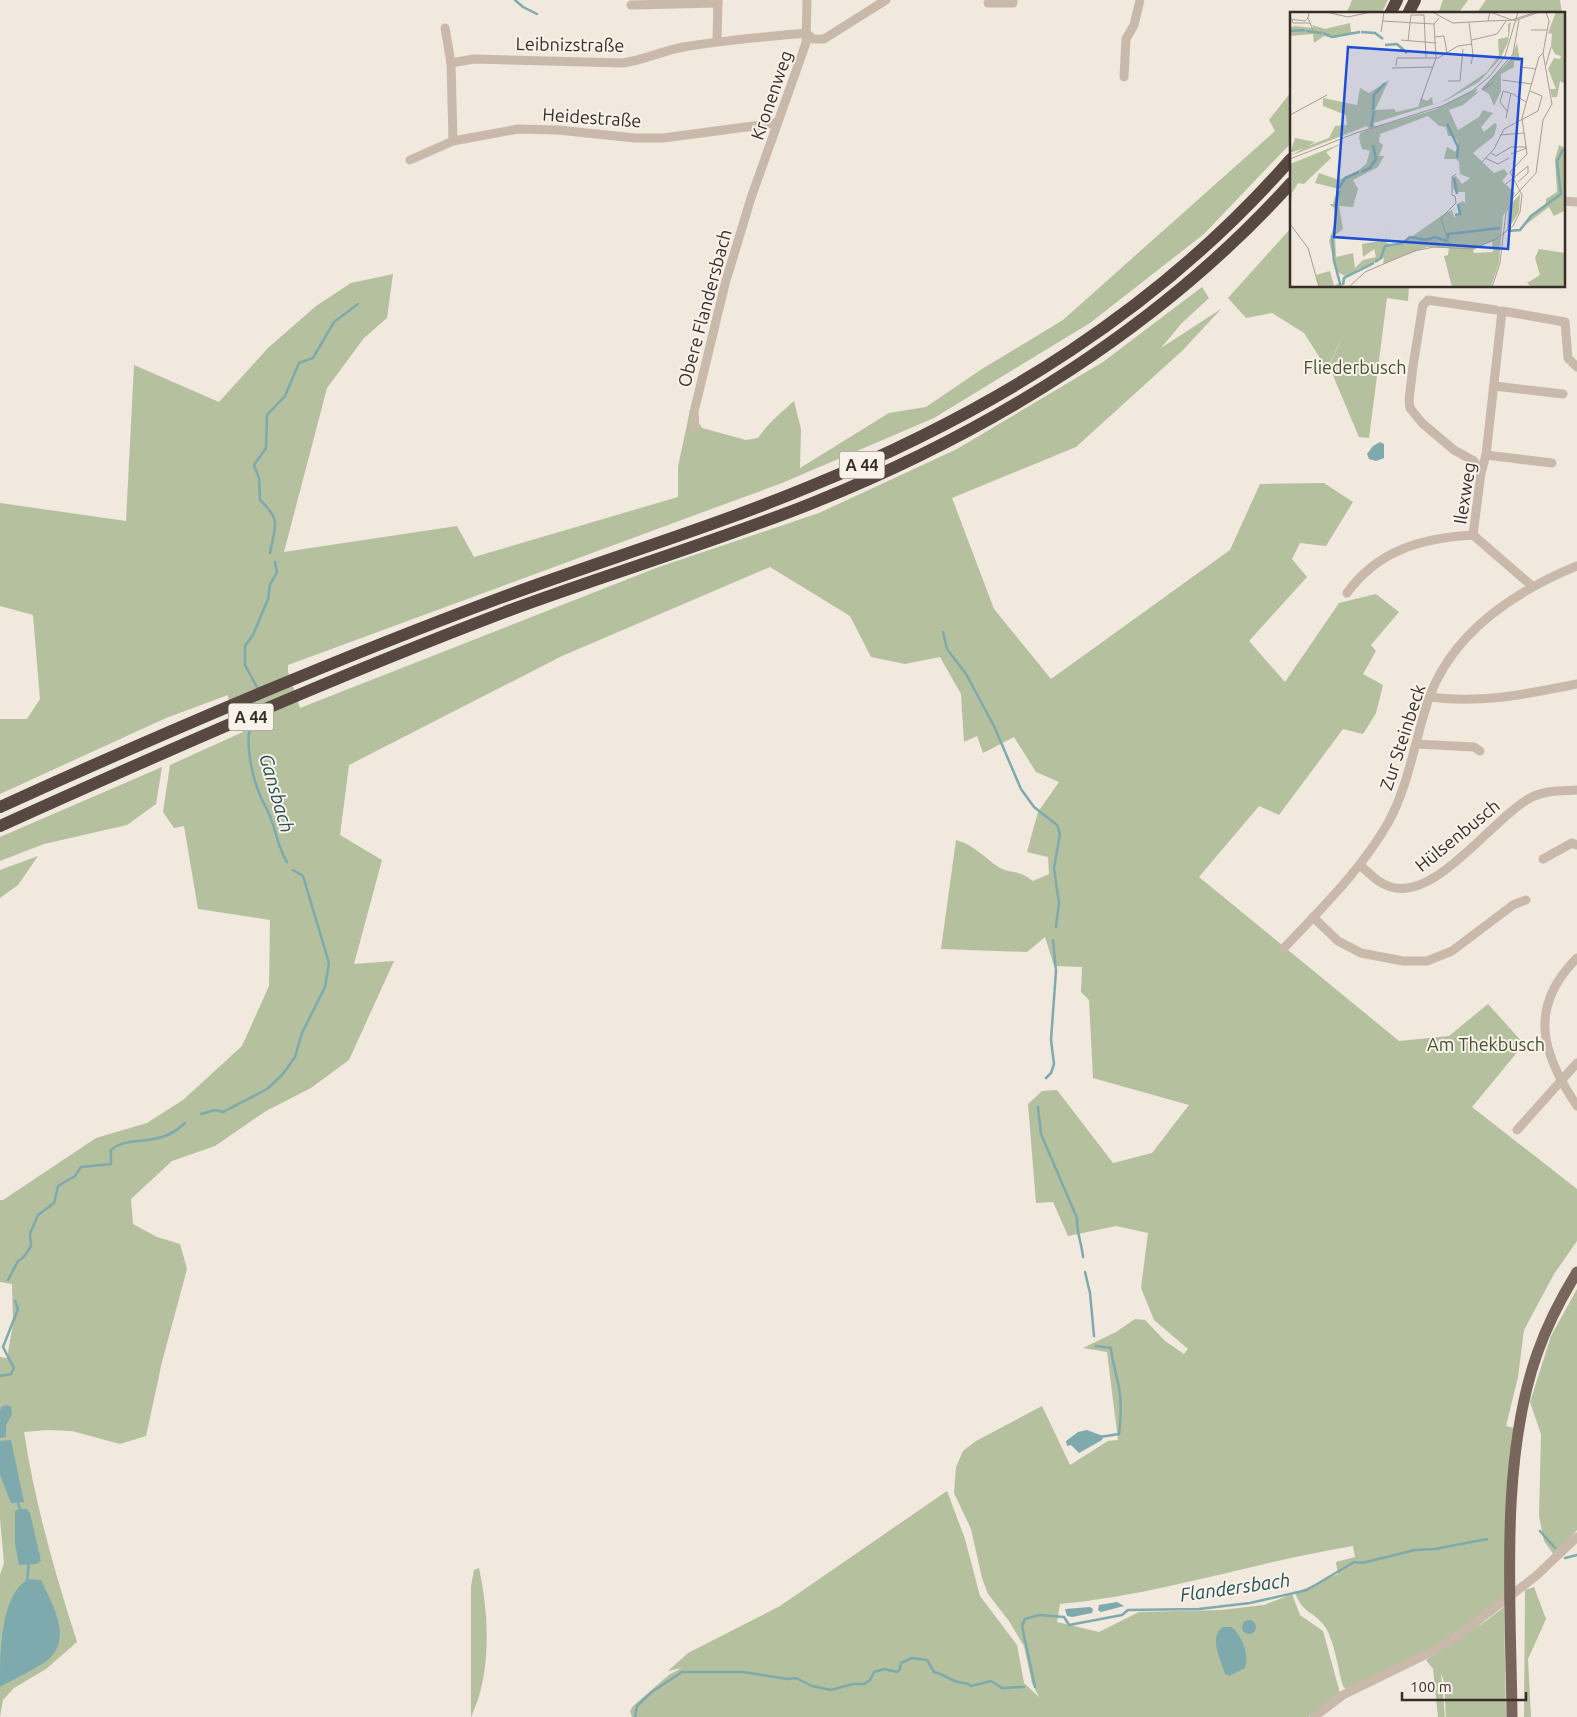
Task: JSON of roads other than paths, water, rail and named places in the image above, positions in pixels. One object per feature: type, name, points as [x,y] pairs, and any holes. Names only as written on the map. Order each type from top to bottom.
[{"type":"highway","points":[[1391,12],[1398,0]]},
{"type":"highway","points":[[1409,12],[1415,0]]},
{"type":"highway","name":"A 44","points":[[0,807],[123,750],[365,649],[550,580],[807,488],[942,428],[1017,386],[1093,336],[1208,245],[1261,193],[1290,160]]},
{"type":"highway","name":"A 44","points":[[0,826],[130,768],[371,666],[538,600],[814,502],[885,472],[947,442],[1026,398],[1148,316],[1223,251],[1290,185]]},
{"type":"main road","points":[[1512,1717],[1511,1531],[1517,1446],[1528,1385],[1546,1331],[1577,1272]]},
{"type":"street","name":"Kronenweg","points":[[751,198],[806,43],[807,0]]},
{"type":"street","name":"Leibnizstraße","points":[[451,63],[474,60],[623,63],[641,60],[679,48],[717,41],[806,33],[813,38],[824,39],[886,0]]},
{"type":"street","points":[[988,3],[1013,2],[1013,0]]},
{"type":"street","points":[[1124,76],[1126,39],[1134,26],[1140,0]]},
{"type":"street","points":[[631,5],[718,2],[717,41]]},
{"type":"street","points":[[445,28],[451,63],[453,142]]},
{"type":"street","name":"Heidestraße","points":[[410,160],[453,142],[518,129],[558,130],[635,138],[663,138],[776,124]]},
{"type":"street","name":"Obere Flandersbach","points":[[695,428],[694,412],[725,284],[751,198]]},
{"type":"street","points":[[1564,201],[1577,202]]},
{"type":"street","points":[[1481,473],[1474,461],[1454,450],[1414,415],[1409,400],[1422,310],[1426,302],[1428,300],[1499,310],[1565,322],[1568,358],[1577,367]]},
{"type":"street","name":"Ilexweg","points":[[1473,535],[1481,473],[1486,456],[1494,386],[1499,310]]},
{"type":"street","points":[[1494,386],[1563,394]]},
{"type":"street","name":"Ilexweg","points":[[1486,456],[1552,463]]},
{"type":"street","points":[[1347,593],[1359,575],[1392,552],[1430,542],[1473,535],[1532,586]]},
{"type":"street","name":"Zur Steinbeck","points":[[1284,948],[1360,865],[1387,824],[1397,804],[1430,697],[1450,657],[1480,625],[1532,586],[1577,566]]},
{"type":"street","points":[[1430,697],[1455,701],[1486,700],[1577,684]]},
{"type":"street","points":[[1416,744],[1474,747],[1480,751]]},
{"type":"street","name":"Hülsenbusch","points":[[1360,865],[1389,887],[1410,889],[1420,886],[1466,853],[1525,801],[1544,792],[1577,790]]},
{"type":"street","points":[[1543,859],[1572,843],[1577,845]]},
{"type":"street","points":[[1312,917],[1338,941],[1361,953],[1403,961],[1427,961],[1452,951],[1513,905],[1526,900]]},
{"type":"street","points":[[1577,958],[1555,986],[1544,1021],[1548,1052],[1560,1081],[1577,1106]]},
{"type":"street","points":[[1517,1130],[1577,1063]]},
{"type":"street","points":[[1314,1717],[1343,1695],[1424,1656],[1458,1636],[1536,1576],[1577,1537]]},
{"type":"water","points":[[1380,442],[1384,444],[1384,458],[1376,461],[1369,459],[1367,454],[1373,446]]},
{"type":"water","points":[[7,1405],[11,1407],[12,1414],[6,1425],[6,1437],[0,1438],[0,1411],[1,1407]]},
{"type":"water","points":[[1087,1430],[1103,1436],[1102,1440],[1079,1453],[1071,1445],[1067,1446],[1066,1441],[1078,1432]]},
{"type":"water","points":[[11,1440],[24,1502],[11,1503],[0,1475],[0,1441]]},
{"type":"water","points":[[27,1509],[30,1513],[41,1561],[36,1564],[19,1565],[15,1544],[15,1511]]},
{"type":"water","points":[[28,1579],[41,1580],[58,1620],[59,1640],[56,1649],[47,1661],[0,1687],[1,1642],[7,1612],[12,1598],[19,1587]]},
{"type":"water","points":[[1117,1602],[1124,1606],[1101,1612],[1098,1610],[1099,1605]]},
{"type":"water","points":[[1090,1607],[1093,1609],[1092,1613],[1072,1617],[1067,1616],[1065,1609]]},
{"type":"water","points":[[1249,1620],[1254,1622],[1256,1627],[1254,1632],[1249,1634],[1244,1632],[1242,1627],[1244,1622]]},
{"type":"water","points":[[1223,1627],[1231,1627],[1235,1630],[1242,1640],[1246,1652],[1245,1668],[1229,1676],[1225,1674],[1216,1642],[1216,1636]]},
{"type":"waterway","points":[[515,0],[523,7],[537,14]]},
{"type":"waterway","name":"Gansbach","points":[[270,553],[275,524],[272,513],[260,500],[259,478],[254,465],[266,448],[267,415],[285,396],[299,363],[313,358],[334,322],[358,304]]},
{"type":"waterway","name":"Gansbach","points":[[258,689],[245,665],[245,646],[253,635],[268,599],[270,585],[277,572],[275,562]]},
{"type":"waterway","points":[[943,632],[947,649],[966,674],[994,726],[1021,789],[1034,807],[1057,825],[1060,834],[1054,868],[1059,903],[1056,927]]},
{"type":"waterway","name":"Gansbach","points":[[253,720],[249,736],[252,768],[261,798],[270,816],[287,862]]},
{"type":"waterway","name":"Gansbach","points":[[201,1114],[215,1110],[223,1112],[267,1089],[282,1075],[295,1057],[302,1033],[325,987],[329,963],[303,876],[293,870]]},
{"type":"waterway","points":[[1046,1078],[1051,1073],[1054,1064],[1051,1040],[1056,971],[1053,940]]},
{"type":"waterway","points":[[1038,1107],[1041,1134],[1077,1218],[1077,1228],[1083,1257]]},
{"type":"waterway","name":"Gansbach","points":[[8,1280],[18,1261],[24,1257],[31,1246],[30,1234],[38,1215],[54,1203],[58,1186],[75,1176],[81,1167],[111,1164],[111,1150],[119,1145],[127,1142],[155,1139],[175,1131],[185,1123]]},
{"type":"waterway","points":[[1085,1272],[1090,1293],[1094,1336]]},
{"type":"waterway","name":"Gansbach","points":[[0,1376],[11,1374],[14,1368],[3,1347],[18,1309],[15,1301]]},
{"type":"waterway","points":[[1096,1346],[1111,1348],[1119,1385],[1121,1413],[1119,1434],[1100,1437]]},
{"type":"waterway","name":"Gansbach","points":[[17,1500],[21,1512]]},
{"type":"waterway","name":"Flandersbach","points":[[1540,1531],[1555,1548]]},
{"type":"waterway","name":"Flandersbach","points":[[1035,1687],[1022,1626],[1025,1619],[1039,1615],[1064,1617],[1069,1625],[1122,1615],[1128,1610],[1199,1609],[1250,1603],[1307,1590],[1354,1562],[1362,1563],[1415,1550],[1435,1549],[1487,1539]]},
{"type":"waterway","name":"Flandersbach","points":[[1565,1558],[1577,1555]]},
{"type":"waterway","name":"Gansbach","points":[[27,1581],[29,1561]]},
{"type":"waterway","name":"Flandersbach","points":[[635,1717],[637,1706],[653,1691],[682,1672],[743,1672],[788,1679],[796,1678],[812,1686],[831,1690],[853,1684],[864,1684],[870,1680],[874,1672],[884,1669],[897,1672],[900,1669],[901,1663],[912,1658],[927,1660],[934,1672],[971,1686],[991,1681],[1002,1688],[1024,1687]]},
{"type":"park label","name":"Fliederbusch","points":[[1355,367]]},
{"type":"park label","name":"Am Thekbusch","points":[[1486,1044]]}]
